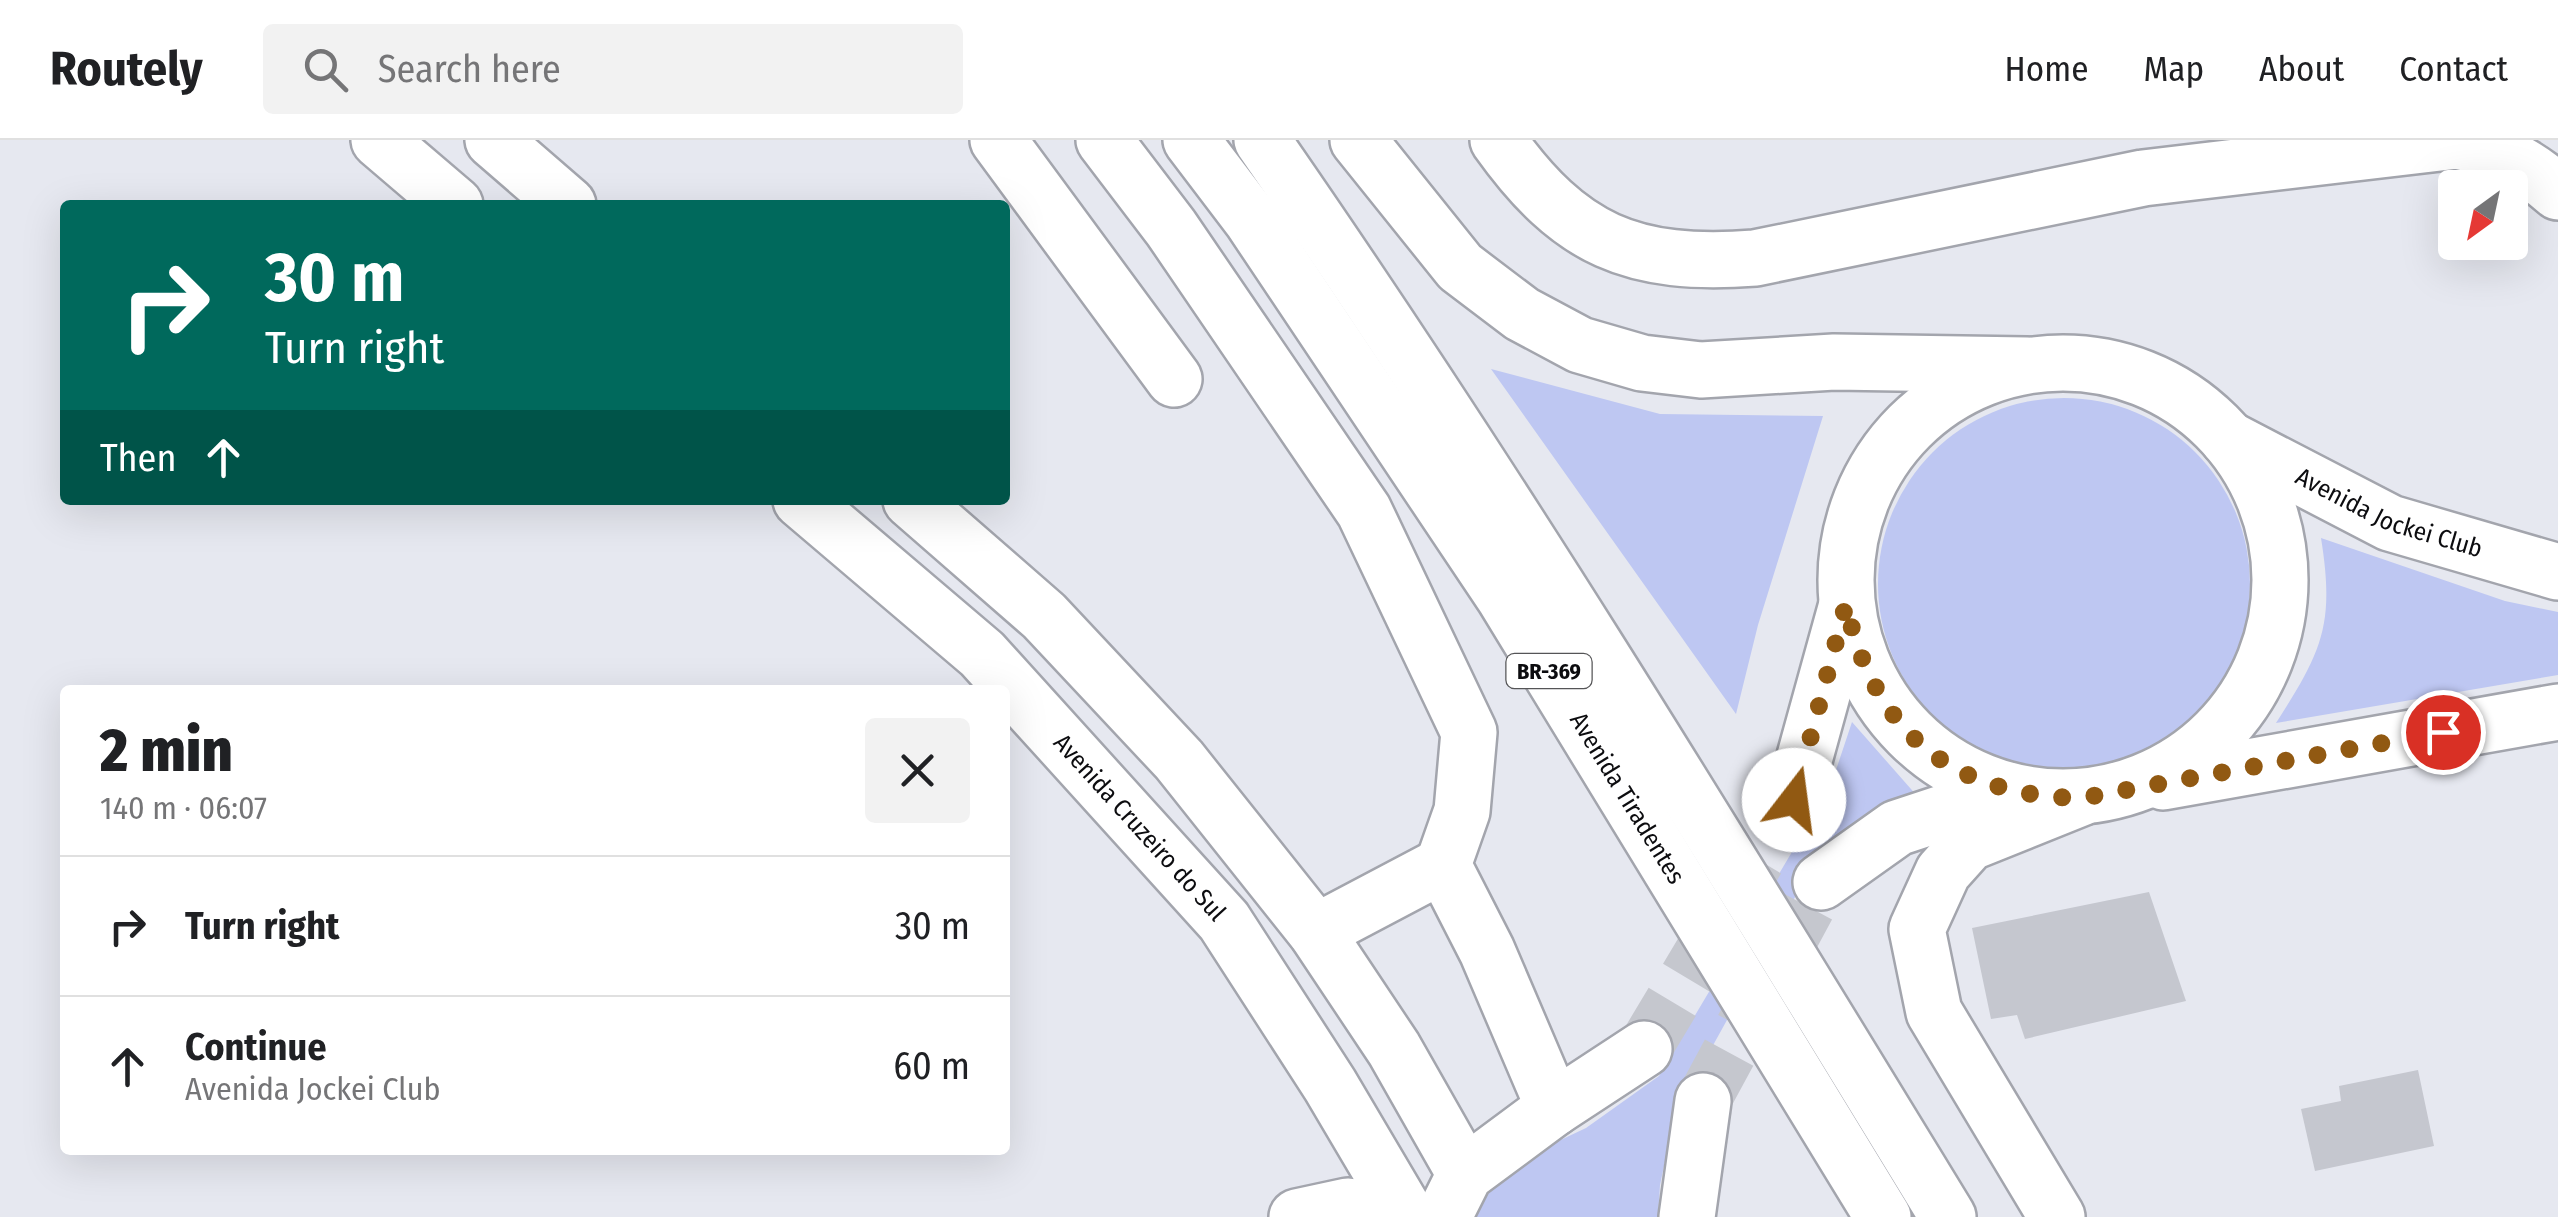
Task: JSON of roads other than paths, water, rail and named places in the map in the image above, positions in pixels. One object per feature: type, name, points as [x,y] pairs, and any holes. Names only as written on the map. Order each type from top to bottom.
[{"type":"main road","points":[[378,140],[449,200]]},
{"type":"main road","points":[[493,140],[562,200]]},
{"type":"main road","points":[[998,140],[1174,379]]},
{"type":"main road","points":[[1104,140],[1170,228],[1364,511],[1469,732],[1462,812],[1443,865],[1316,932]]},
{"type":"main road","name":"Avenida Tiradentes","points":[[1191,140],[1251,219],[1504,597],[1883,1217]]},
{"type":"main road","name":"BR-369","points":[[1262,140],[1398,336],[1611,670],[1948,1217]]},
{"type":"main road","points":[[1358,140],[1460,267],[1522,314],[1580,346],[1642,363],[1700,370],[1834,362],[2064,362],[2102,366],[2137,376],[2201,412],[2228,439],[2252,473],[2270,512],[2279,553],[2281,596],[2274,637],[2259,677],[2208,744],[2174,768],[2135,786]]},
{"type":"main road","points":[[1498,140],[1523,175],[1570,220],[1610,244],[1702,262],[1755,258],[2143,178],[2457,141],[2488,147],[2518,162],[2558,192]]},
{"type":"main road","points":[[1794,800],[1846,604],[1852,522],[1868,484],[1888,449],[1916,418],[1950,394],[1988,376],[2028,365]]},
{"type":"main road","name":"Avenida Jockei Club","points":[[2228,439],[2390,523],[2558,572]]},
{"type":"main road","name":"Avenida Cruzeiro do Sul","points":[[807,505],[982,654],[1224,922],[1330,1084],[1408,1217]]},
{"type":"main road","points":[[917,505],[1044,616],[1180,760],[1316,932],[1394,1049],[1454,1196],[1554,1108],[1644,1050]]},
{"type":"main road","points":[[937,616],[1014,588]]},
{"type":"main road","points":[[1846,604],[1873,687],[1898,723],[1931,753],[1968,776],[2008,791],[2045,798],[2082,798]]},
{"type":"main road","points":[[2058,1217],[1934,1012],[1917,930],[1943,872],[1969,843],[2082,798],[2135,786],[2558,712]]},
{"type":"main road","points":[[1821,882],[1896,828],[2008,791]]},
{"type":"main road","points":[[1443,865],[1486,951],[1554,1108]]},
{"type":"main road","points":[[1687,1217],[1703,1101]]},
{"type":"main road","points":[[1297,1217],[1348,1206],[1368,1217]]},
{"type":"tunnel","points":[[1644,1049],[1793,800]]},
{"type":"tunnel","points":[[1703,1101],[1821,882]]}]
